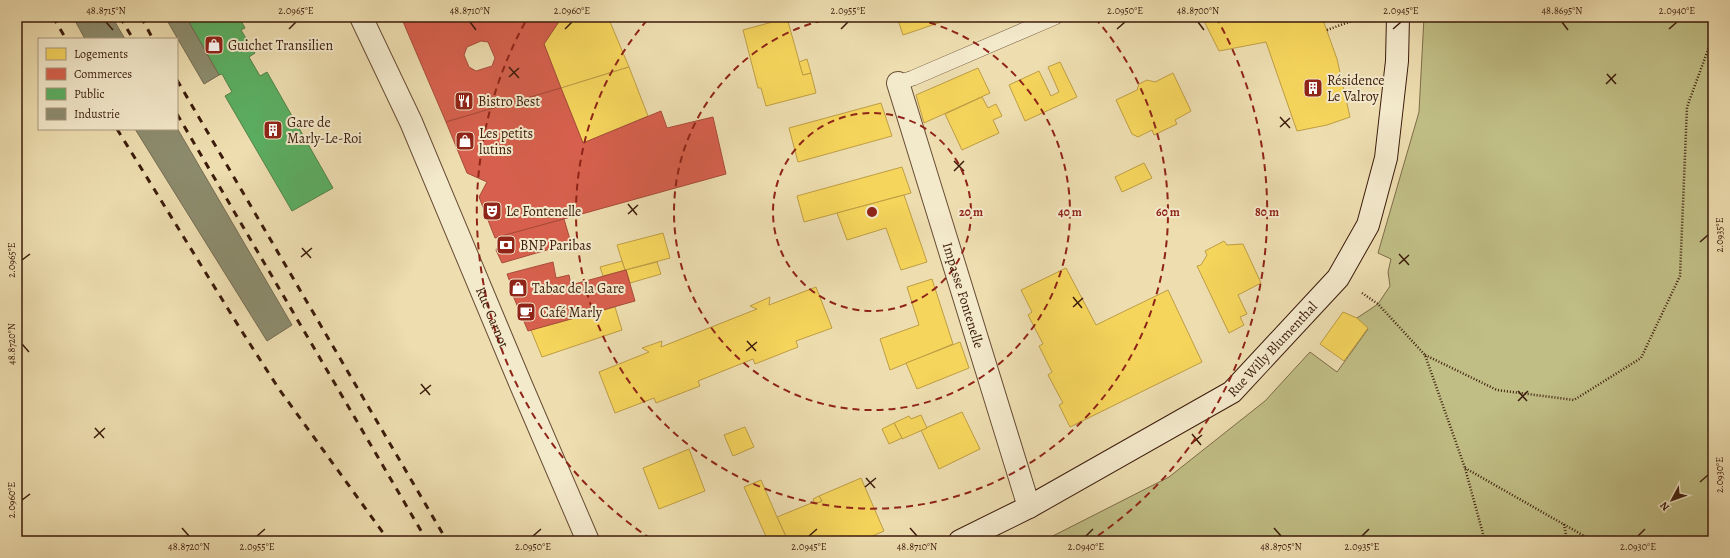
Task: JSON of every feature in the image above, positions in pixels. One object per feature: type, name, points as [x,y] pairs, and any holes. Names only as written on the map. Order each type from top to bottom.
[{"type":"street","name":"Rue Carnot","points":[[361,17],[399,93],[588,541]]},
{"type":"street","name":"Rue Willy Blumenthal","points":[[960,541],[1029,507],[1232,392],[1338,278],[1368,225],[1386,158],[1397,61],[1398,17]]},
{"type":"street","name":"Impasse Fontenelle","points":[[898,82],[1029,507]]},
{"type":"lane","points":[[898,82],[913,78],[1055,17]]},
{"type":"path","points":[[1327,30],[1357,19],[1370,17]]},
{"type":"path","points":[[1338,278],[1378,304],[1425,355],[1496,390],[1574,400],[1641,358],[1680,276],[1687,107],[1713,36]]},
{"type":"path","points":[[1425,355],[1465,468],[1485,541]]},
{"type":"path","points":[[1465,468],[1593,541]]},
{"type":"path","points":[[1564,524],[1567,541]]},
{"type":"shaded area","points":[[1424,17],[1713,17],[1713,541],[1043,541],[1169,477],[1265,401],[1310,352],[1337,372],[1368,329],[1357,318],[1378,304],[1390,286],[1388,272],[1391,259],[1378,253],[1419,112]]},
{"type":"building: Logements","points":[[562,17],[608,17],[629,67],[561,88],[544,44]]},
{"type":"building: Logements","points":[[897,17],[952,17],[953,18],[903,35]]},
{"type":"building: Logements","name":"Résidence Le Valroy","points":[[1202,17],[1322,17],[1337,59],[1350,117],[1327,125],[1297,131],[1266,42],[1219,51]]},
{"type":"building: Logements","points":[[787,18],[803,75],[811,73],[816,93],[766,106],[761,88],[758,88],[743,30]]},
{"type":"building: Logements","points":[[807,59],[811,73],[803,75],[799,62]]},
{"type":"building: Logements","points":[[1060,62],[1077,97],[1025,121],[1009,85],[1039,71],[1051,96],[1059,92],[1048,67]]},
{"type":"building: Logements","points":[[629,67],[648,116],[583,143],[561,88]]},
{"type":"building: Logements","points":[[978,68],[990,93],[924,123],[916,95]]},
{"type":"building: Logements","points":[[1173,73],[1191,111],[1175,120],[1177,124],[1154,135],[1152,130],[1138,137],[1132,134],[1116,100],[1137,90],[1139,84],[1147,80],[1155,82]]},
{"type":"building: Logements","points":[[982,97],[988,108],[996,104],[1002,116],[993,120],[999,133],[962,150],[945,114]]},
{"type":"building: Logements","points":[[881,103],[892,136],[798,162],[789,128]]},
{"type":"building: Logements","points":[[1144,163],[1152,178],[1122,192],[1115,177]]},
{"type":"building: Logements","points":[[902,167],[911,193],[804,222],[797,196]]},
{"type":"building: Logements","points":[[904,195],[927,262],[901,270],[886,228],[847,240],[837,213]]},
{"type":"building: Logements","points":[[663,233],[670,258],[625,270],[617,245]]},
{"type":"building: Logements","points":[[1224,241],[1227,245],[1243,244],[1261,283],[1238,295],[1247,314],[1240,317],[1244,325],[1229,333],[1197,266],[1201,265],[1207,255],[1205,251]]},
{"type":"building: Logements","points":[[622,261],[625,270],[603,276],[600,267]]},
{"type":"building: Logements","points":[[657,262],[661,274],[630,283],[626,270]]},
{"type":"building: Logements","points":[[1066,268],[1096,325],[1168,290],[1202,362],[1070,427],[1059,405],[1063,403],[1048,375],[1052,372],[1039,346],[1043,344],[1028,315],[1032,312],[1021,290]]},
{"type":"building: Logements","points":[[932,279],[953,344],[890,370],[880,339],[919,325],[907,287]]},
{"type":"building: Logements","points":[[816,287],[832,328],[796,341],[798,347],[755,364],[753,359],[698,381],[700,386],[656,403],[654,398],[615,413],[599,372],[649,352],[642,348],[662,341],[661,347],[757,309],[750,306],[770,297],[769,305]]},
{"type":"building: Logements","points":[[615,307],[622,330],[542,357],[531,330]]},
{"type":"building: Logements","points":[[1343,312],[1357,318],[1368,328],[1344,361],[1320,344]]},
{"type":"building: Logements","points":[[960,342],[969,368],[917,389],[906,363]]},
{"type":"building: Logements","points":[[962,412],[980,449],[939,469],[921,430]]},
{"type":"building: Logements","points":[[921,415],[927,428],[902,439],[894,423],[909,416],[911,419]]},
{"type":"building: Logements","points":[[894,423],[902,438],[889,444],[882,429]]},
{"type":"building: Logements","points":[[745,427],[754,447],[733,456],[724,435]]},
{"type":"building: Logements","points":[[689,449],[705,491],[659,509],[643,468]]},
{"type":"building: Logements","points":[[861,478],[884,531],[861,541],[788,541],[777,517],[814,502],[815,504],[822,501],[819,496]]},
{"type":"building: Logements","points":[[761,480],[788,541],[768,541],[744,487]]},
{"type":"building: Logements","points":[[819,496],[822,501],[815,504],[813,499]]},
{"type":"building: Commerces","points":[[401,17],[562,17],[544,44],[561,88],[446,122]],"holes":[[[481,41],[488,42],[495,58],[492,66],[476,71],[469,67],[464,55],[467,47]]]},
{"type":"building: Commerces","points":[[561,88],[583,143],[661,111],[667,128],[713,117],[726,174],[495,238],[479,197],[487,182],[467,173],[446,122]]},
{"type":"building: Commerces","points":[[564,219],[571,243],[502,263],[496,250],[505,235]]},
{"type":"building: Commerces","points":[[553,262],[556,278],[569,275],[571,285],[626,270],[635,301],[528,331],[511,291],[513,290],[507,274]]},
{"type":"building: Public","name":"Gare de Marly-Le-Roi","points":[[186,17],[239,17],[245,28],[241,30],[255,53],[249,57],[260,76],[267,72],[333,188],[292,211],[225,96],[232,92],[222,74],[219,75]]},
{"type":"building: Industrie","points":[[73,17],[112,17],[124,38],[84,38]]},
{"type":"building: Industrie","points":[[165,17],[186,17],[219,75],[204,84]]},
{"type":"building: Industrie","points":[[136,130],[178,130],[292,325],[267,341]]},
{"type":"railway","points":[[53,17],[65,38]]},
{"type":"railway","points":[[120,17],[132,38]]},
{"type":"railway","points":[[141,17],[152,38]]},
{"type":"railway","points":[[178,82],[447,541]]},
{"type":"railway","points":[[178,116],[427,541]]},
{"type":"railway","points":[[118,130],[279,389],[389,541]]},
{"type":"place","name":"Guichet Transilien","points":[[214,45]]},
{"type":"place","name":"Résidence Le Valroy","points":[[1313,88]]},
{"type":"place","name":"Bistro Best","points":[[464,101]]},
{"type":"place","name":"Gare de Marly-Le-Roi","points":[[273,130]]},
{"type":"place","name":"Les petits lutins","points":[[465,141]]},
{"type":"place","name":"Le Fontenelle","points":[[492,211]]},
{"type":"place","name":"BNP Paribas","points":[[506,245]]},
{"type":"place","name":"Tabac de la Gare","points":[[518,288]]},
{"type":"place","name":"Café Marly","points":[[526,312]]}]
